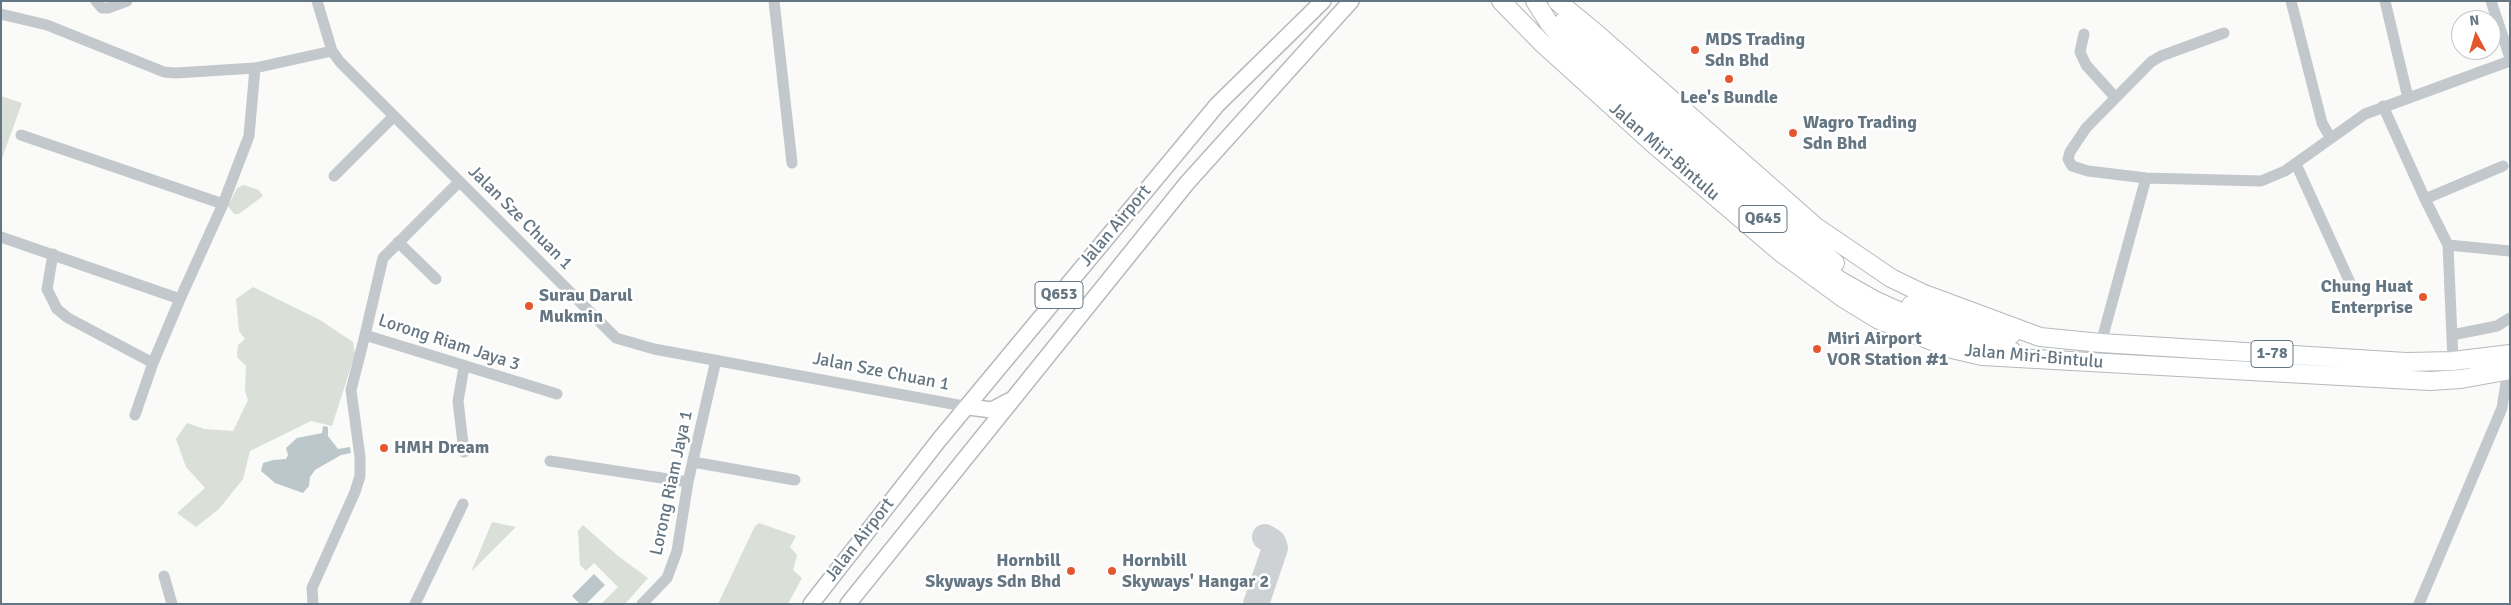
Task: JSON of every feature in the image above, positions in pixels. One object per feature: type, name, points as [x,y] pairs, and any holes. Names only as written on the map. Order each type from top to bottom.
[{"type":"highway","name":"Jalan Miri-Bintulu","points":[[1501,1],[1541,42],[1656,147],[1780,252],[1843,298],[1879,320],[1952,349],[1982,356],[2041,360],[2430,381],[2507,362]]},
{"type":"highway","name":"Q645","points":[[1535,1],[1549,23],[1571,48],[1597,72],[1796,249],[1839,280],[1876,301],[1934,327],[2041,360]]},
{"type":"highway","name":"Q645","points":[[1548,1],[1572,32],[1602,60],[1662,110],[1751,193],[1832,261],[1886,293],[1919,309],[1963,324],[2000,333],[2040,337]]},
{"type":"highway","name":"Jalan Miri-Bintulu","points":[[1557,1],[1597,34],[1816,228],[1854,255],[1892,278],[1924,294],[2040,337],[2101,343],[2406,362],[2507,362]]},
{"type":"main road","name":"Jalan Airport","points":[[811,604],[933,448],[969,407],[1110,232],[1217,105],[1323,1]]},
{"type":"main road","name":"Jalan Airport","points":[[848,604],[1211,156],[1351,1]]},
{"type":"main road","points":[[1568,1],[1597,34]]},
{"type":"main road","points":[[969,407],[992,410],[1013,399]]},
{"type":"street","points":[[96,1],[102,8],[108,8],[128,1]]},
{"type":"street","name":"Jalan Sze Chuan 1","points":[[317,1],[332,51],[340,62],[616,338],[654,349],[969,407]]},
{"type":"street","points":[[774,1],[792,163]]},
{"type":"street","points":[[2291,1],[2322,123],[2330,137]]},
{"type":"street","points":[[2384,1],[2408,98]]},
{"type":"street","points":[[2224,33],[2161,56],[2151,62],[2115,97],[2081,135],[2070,152],[2068,159],[2072,166],[2080,170],[2146,178],[2261,181],[2273,178],[2296,164],[2330,137],[2365,114],[2510,59],[2491,1]]},
{"type":"street","points":[[1,14],[47,26],[164,72],[176,73],[255,68],[332,51]]},
{"type":"street","points":[[2084,34],[2080,52],[2086,65],[2115,97]]},
{"type":"street","points":[[135,414],[153,363],[223,204],[249,136],[255,68]]},
{"type":"street","points":[[2383,106],[2448,245],[2453,361]]},
{"type":"street","points":[[334,176],[394,116]]},
{"type":"street","points":[[21,135],[223,204]]},
{"type":"street","points":[[2296,164],[2354,289]]},
{"type":"street","points":[[2425,199],[2503,166]]},
{"type":"street","points":[[2101,343],[2146,178]]},
{"type":"street","name":"Lorong Riam Jaya 3","points":[[460,182],[384,258],[365,335],[464,367],[557,394]]},
{"type":"street","points":[[1,237],[180,299]]},
{"type":"street","points":[[398,242],[436,279]]},
{"type":"street","points":[[2448,245],[2510,251]]},
{"type":"street","points":[[53,254],[47,289],[57,309],[68,318],[153,363]]},
{"type":"street","points":[[2452,335],[2497,326],[2510,318]]},
{"type":"street","points":[[313,604],[312,588],[355,492],[360,476],[360,458],[351,390],[365,335]]},
{"type":"street","name":"Lorong Riam Jaya 1","points":[[642,604],[667,578],[672,568],[677,551],[688,482],[716,360]]},
{"type":"street","points":[[2419,604],[2502,408],[2506,393],[2507,362]]},
{"type":"street","points":[[464,367],[458,400],[464,452]]},
{"type":"street","points":[[550,461],[688,482]]},
{"type":"street","points":[[693,462],[795,480]]},
{"type":"street","points":[[415,604],[463,504]]},
{"type":"street","points":[[164,576],[172,604]]},
{"type":"shaded area","points":[[1,96],[22,103],[1,161]]},
{"type":"shaded area","points":[[244,185],[259,190],[263,196],[239,214],[234,214],[228,206],[237,188]]},
{"type":"shaded area","points":[[253,287],[320,320],[353,342],[355,354],[332,426],[311,421],[250,451],[243,479],[219,509],[196,527],[177,513],[205,488],[186,467],[176,439],[187,423],[204,429],[233,431],[248,400],[245,391],[246,366],[237,357],[238,345],[245,339],[239,331],[236,299]]},
{"type":"shaded area","points":[[323,426],[328,427],[328,436],[338,449],[350,447],[351,453],[341,455],[315,470],[310,477],[309,486],[303,493],[275,483],[261,471],[263,463],[286,459],[288,455],[286,448],[297,438],[322,433]]},
{"type":"shaded area","points":[[492,522],[516,527],[471,572]]},
{"type":"shaded area","points":[[759,523],[796,536],[790,547],[797,555],[793,570],[802,578],[788,604],[718,604],[755,526]]},
{"type":"shaded area","points":[[583,525],[618,556],[648,578],[625,604],[601,604],[618,587],[594,563],[586,571],[580,565],[578,531]]},
{"type":"shaded area","points":[[594,574],[605,585],[586,604],[580,604],[572,596]]},
{"type":"taxiway","points":[[1256,604],[1275,548],[1273,542],[1265,537]]},
{"type":"place","name":"MDS Trading Sdn Bhd","points":[[1695,50]]},
{"type":"place","name":"Lee's Bundle","points":[[1729,79]]},
{"type":"place","name":"Wagro Trading Sdn Bhd","points":[[1793,133]]},
{"type":"place","name":"Chung Huat Enterprise","points":[[2423,297]]},
{"type":"place","name":"Surau Darul Mukmin","points":[[529,306]]},
{"type":"place","name":"Miri Airport VOR Station #1","points":[[1817,349]]},
{"type":"place","name":"HMH Dream","points":[[384,448]]},
{"type":"place","name":"Hornbill Skyways Sdn Bhd","points":[[1071,571]]},
{"type":"place","name":"Hornbill Skyways' Hangar 2","points":[[1112,571]]}]
